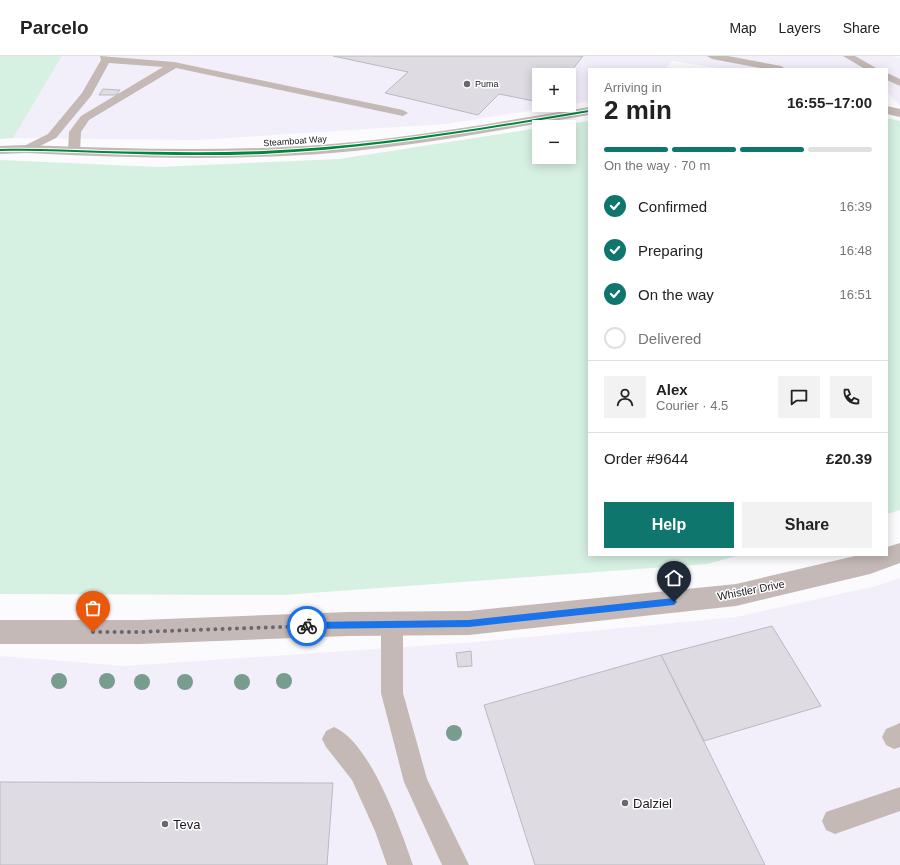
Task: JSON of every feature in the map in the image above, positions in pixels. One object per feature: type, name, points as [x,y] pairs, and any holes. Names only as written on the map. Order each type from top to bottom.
[{"type":"main road","name":"Whistler Drive","points":[[0,632],[140,632],[392,623],[469,623],[736,595],[870,563],[900,553]]},
{"type":"street","points":[[888,110],[900,113]]},
{"type":"street","name":"Steamboat Way","points":[[0,150],[26,149],[203,155],[296,151],[442,134],[588,111]]},
{"type":"lane","points":[[712,56],[776,68]]},
{"type":"lane","points":[[848,56],[871,68]]},
{"type":"lane","points":[[26,149],[52,136],[87,94],[106,58],[174,64],[403,113]]},
{"type":"lane","points":[[74,151],[75,132],[85,118],[120,99],[174,64]]},
{"type":"lane","points":[[888,77],[900,83]]},
{"type":"lane","points":[[392,623],[392,693],[416,782],[456,865]]},
{"type":"lane","points":[[334,739],[361,771],[387,828],[400,865]]},
{"type":"lane","points":[[835,821],[900,799]]},
{"type":"shaded area","points":[[62,56],[893,56],[900,58],[900,106],[888,93],[888,68],[718,68],[672,61],[667,68],[588,68],[588,101],[576,104],[576,68],[532,68],[532,111],[445,124],[197,140],[13,138]]},
{"type":"shaded area","points":[[900,578],[900,865],[0,865],[0,656],[124,666],[477,642],[736,617],[876,586]]},
{"type":"green space","points":[[0,56],[62,56],[13,138],[0,139]]},
{"type":"green space","points":[[888,118],[900,121],[900,510],[888,514]]},
{"type":"green space","points":[[588,121],[588,556],[736,556],[707,564],[283,595],[0,594],[0,160],[158,167],[339,159],[532,129],[532,164],[576,164],[576,123]]},
{"type":"building","name":"Puma","points":[[333,56],[583,56],[574,68],[532,68],[532,101],[499,94],[478,115],[385,93],[408,72]]},
{"type":"building","points":[[103,89],[120,90],[116,95],[99,95]]},
{"type":"building","points":[[772,626],[821,706],[704,741],[661,655]]},
{"type":"building","points":[[471,651],[472,666],[458,667],[456,653]]},
{"type":"building","name":"Dalziel","points":[[661,655],[765,865],[535,865],[484,705]]},
{"type":"building","name":"Teva","points":[[0,782],[333,783],[327,865],[0,865]]},
{"type":"cycle path","points":[[0,150],[26,149],[195,154],[262,153],[332,149],[406,140],[588,111]]},
{"type":"way so far","points":[[93,632],[140,632],[307,626]]},
{"type":"place","name":"Puma","points":[[467,84]]},
{"type":"place","name":"Dalziel","points":[[625,803]]},
{"type":"place","name":"Teva","points":[[165,824]]},
{"type":"route","points":[[307,626],[392,623],[469,623],[674,602]]}]
